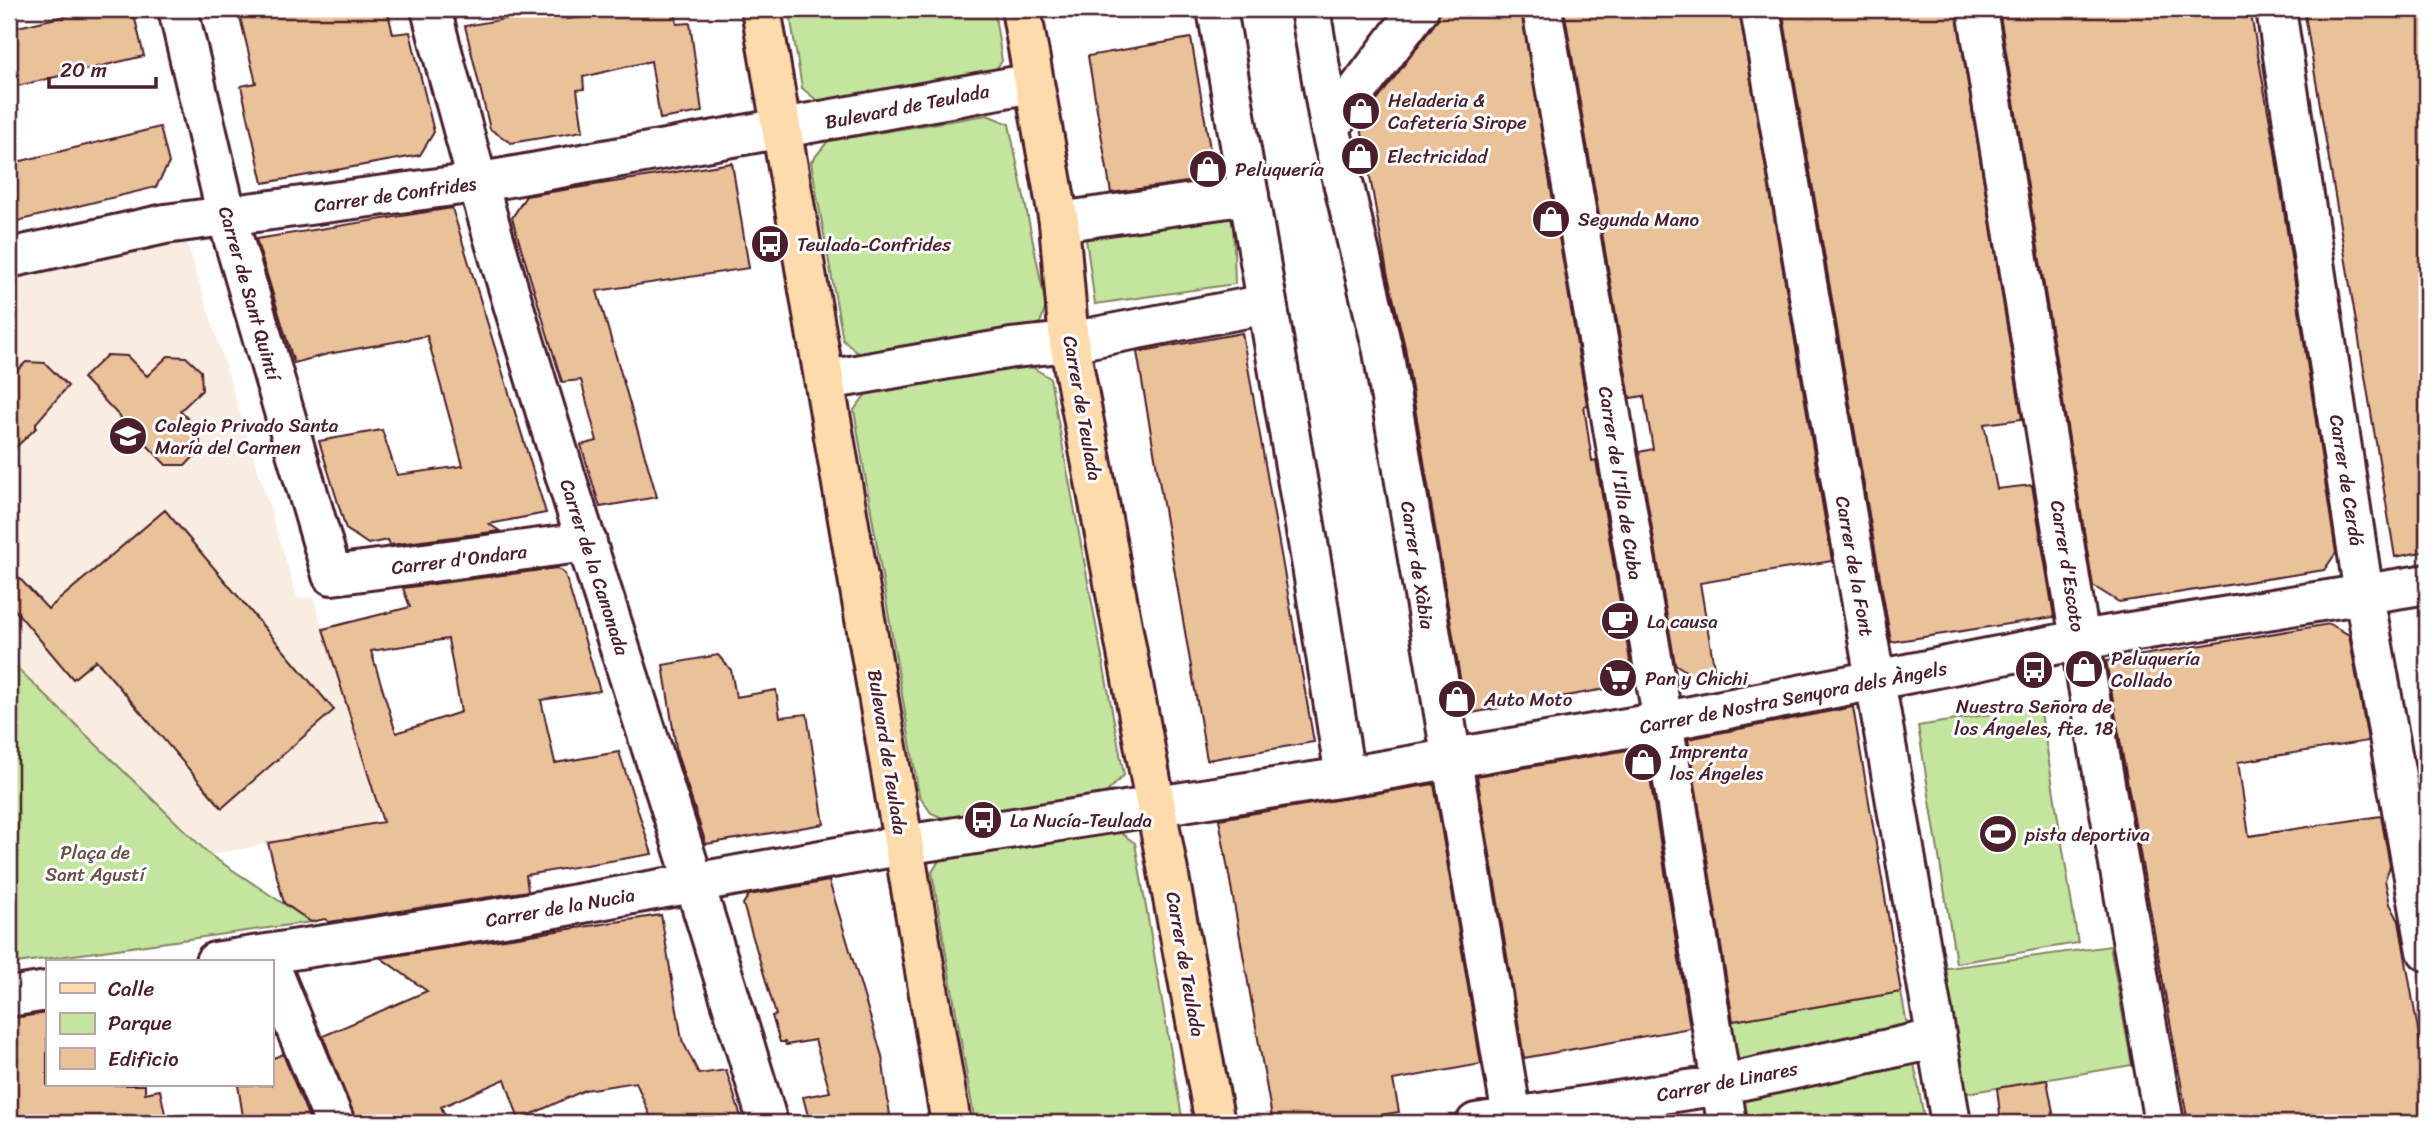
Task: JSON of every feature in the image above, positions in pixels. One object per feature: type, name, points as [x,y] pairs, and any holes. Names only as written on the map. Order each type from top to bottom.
[{"type":"main road","name":"Bulevard de Teulada","points":[[761,9],[827,380],[951,1123]]},
{"type":"main road","name":"Carrer de Teulada","points":[[1021,9],[1059,222],[1069,342],[1158,805],[1215,1123]]},
{"type":"street","name":"Carrer de Sant Quintí","points":[[178,9],[227,217],[332,575]]},
{"type":"street","name":"Carrer de la Canonada","points":[[431,9],[476,183],[697,884],[768,1123]]},
{"type":"street","points":[[1217,9],[1345,776]]},
{"type":"street","name":"Carrer de Xàbia","points":[[1310,9],[1330,127],[1383,351],[1450,757],[1501,1121]]},
{"type":"street","points":[[1330,127],[1419,9]]},
{"type":"street","name":"Carrer de l'Illa de Cuba","points":[[1542,9],[1676,799],[1727,1123]]},
{"type":"street","name":"Carrer de la Font","points":[[1760,9],[1951,1123]]},
{"type":"street","name":"Carrer d'Escoto","points":[[1977,9],[2080,640],[2164,1123]]},
{"type":"street","name":"Carrer de Cerdá","points":[[2276,9],[2364,594],[2427,951]]},
{"type":"street","name":"Bulevard de Teulada","points":[[782,130],[1033,83]]},
{"type":"street","name":"Carrer de Confrides","points":[[9,258],[166,224],[476,183],[782,130]]},
{"type":"street","points":[[1059,222],[1249,195]]},
{"type":"street","points":[[827,380],[1012,348],[1069,342],[1267,304]]},
{"type":"street","name":"Carrer d'Ondara","points":[[332,575],[587,542]]},
{"type":"street","name":"Carrer de Nostra Senyora dels Àngels","points":[[1158,805],[1661,722],[2080,640],[2427,584]]},
{"type":"street","points":[[904,845],[1158,805]]},
{"type":"street","name":"Carrer de la Nucia","points":[[273,960],[904,845]]},
{"type":"street","points":[[273,971],[334,1123]]},
{"type":"street","points":[[9,997],[46,991]]},
{"type":"street","name":"Carrer de Linares","points":[[1501,1121],[1720,1084],[1935,1039]]},
{"type":"shaded area","name":"Colegio Privado Santa María del Carmen","points":[[184,233],[298,599],[313,596],[380,811],[372,824],[210,855],[9,660],[9,275]]},
{"type":"green space","points":[[789,9],[994,9],[1002,61],[987,81],[827,109],[802,88]]},
{"type":"green space","points":[[987,115],[1009,124],[1046,306],[1038,329],[866,360],[843,340],[811,162],[828,141]]},
{"type":"green space","points":[[1233,218],[1235,284],[1095,304],[1086,239]]},
{"type":"green space","points":[[1027,364],[1050,378],[1124,775],[1104,795],[950,821],[931,813],[919,795],[854,410],[869,390]]},
{"type":"green space","name":"Plaça de Sant Agustí","points":[[9,660],[210,855],[311,922],[9,964]]},
{"type":"green space","name":"pista deportiva","points":[[2040,706],[2078,943],[1956,963],[1918,726]]},
{"type":"green space","points":[[1107,823],[1135,843],[1183,1123],[975,1123],[932,872],[943,854]]},
{"type":"green space","points":[[2110,946],[2132,1065],[1955,1095],[1933,970]]},
{"type":"green space","points":[[1901,992],[1925,1123],[1735,1123],[1719,1023]]},
{"type":"building","points":[[95,9],[119,9],[135,19],[144,56],[9,88],[9,29]]},
{"type":"building","points":[[238,9],[387,9],[393,34],[410,32],[434,132],[420,155],[263,183],[241,86],[256,83]]},
{"type":"building","points":[[566,9],[567,19],[643,9],[675,9],[677,24],[690,23],[702,112],[660,119],[651,61],[583,77],[584,89],[577,90],[583,131],[511,143],[490,129],[465,26]]},
{"type":"building","points":[[1440,9],[1521,9],[1587,405],[1584,406],[1592,461],[1596,460],[1630,661],[1611,688],[1466,714],[1405,347],[1387,272],[1361,127],[1362,121],[1436,22]]},
{"type":"building","points":[[1564,9],[1739,9],[1832,561],[1700,583],[1715,673],[1692,675],[1675,664],[1639,452],[1653,449],[1644,396],[1630,398]]},
{"type":"building","points":[[1782,9],[1956,9],[2022,419],[1984,424],[1997,489],[2032,485],[2054,617],[1891,642]]},
{"type":"building","points":[[1999,9],[2250,9],[2274,145],[2336,553],[2324,570],[2119,602],[2093,586]]},
{"type":"building","points":[[2304,9],[2427,9],[2427,551],[2395,557]]},
{"type":"building","points":[[1191,38],[1215,178],[1111,193],[1088,56]]},
{"type":"building","points":[[160,127],[169,163],[156,187],[9,223],[9,164]]},
{"type":"building","points":[[732,163],[749,268],[597,291],[657,497],[600,507],[581,445],[597,441],[581,380],[562,382],[512,218],[526,196]]},
{"type":"building","points":[[452,208],[546,513],[489,524],[500,531],[390,545],[388,540],[368,544],[346,529],[319,441],[382,430],[397,475],[463,466],[427,336],[294,363],[256,239]]},
{"type":"building","points":[[1242,333],[1314,742],[1207,760],[1137,352]]},
{"type":"building","points":[[107,355],[127,356],[147,376],[168,356],[186,357],[201,371],[202,390],[180,411],[200,431],[200,450],[186,465],[166,465],[83,378]]},
{"type":"building","points":[[26,362],[45,363],[68,386],[36,423],[36,428],[9,454],[9,378]]},
{"type":"building","points":[[165,510],[334,710],[222,808],[96,660],[73,679],[9,603],[9,567],[48,609]]},
{"type":"building","points":[[557,568],[565,574],[600,691],[541,700],[555,763],[619,752],[652,854],[526,875],[528,891],[329,922],[325,919],[311,922],[284,903],[268,843],[383,822],[323,629],[410,607],[403,588]],"holes":[[[448,639],[461,712],[396,733],[371,651]]]},
{"type":"building","points":[[2330,624],[2349,635],[2368,741],[2238,762],[2249,836],[2381,816],[2390,866],[2385,880],[2390,904],[2399,921],[2427,1082],[2427,1123],[2188,1123],[2106,661]]},
{"type":"building","points":[[718,655],[731,670],[736,697],[776,690],[780,717],[807,714],[824,824],[706,844],[677,754],[663,665]]},
{"type":"building","points":[[1853,707],[1901,992],[1733,1021],[1688,739]]},
{"type":"building","points":[[1645,747],[1690,1028],[1524,1058],[1477,776]]},
{"type":"building","points":[[1434,784],[1481,1064],[1393,1080],[1399,1112],[1332,1123],[1273,1123],[1219,819]]},
{"type":"building","points":[[829,881],[882,1056],[891,1123],[810,1123],[803,1097],[830,1092],[815,1040],[786,1045],[785,1042],[780,1042],[772,1016],[776,1015],[743,904],[749,895]]},
{"type":"building","points":[[661,915],[682,1040],[699,1074],[726,1070],[743,1123],[653,1123],[636,1082],[585,1090],[519,1120],[505,1079],[441,1107],[449,1123],[356,1123],[323,1036],[427,991],[381,958]]},
{"type":"building","points":[[46,1013],[46,1086],[145,1086],[145,1093],[160,1090],[167,1123],[9,1123],[9,1023],[13,1018]]},
{"type":"building","points":[[283,1054],[311,1123],[244,1123],[238,1086],[273,1086],[273,1058]]},
{"type":"building","points":[[2047,1080],[2055,1123],[2001,1123],[1997,1088]]},
{"type":"place","name":"Heladeria & Cafetería Sirope","points":[[1361,111]]},
{"type":"place","name":"Electricidad","points":[[1360,156]]},
{"type":"place","name":"Peluquería","points":[[1208,169]]},
{"type":"place","name":"Segunda Mano","points":[[1551,219]]},
{"type":"place","name":"Teulada-Confrides","points":[[770,244]]},
{"type":"place","name":"Colegio Privado Santa María del Carmen","points":[[128,436]]},
{"type":"place","name":"La causa","points":[[1620,621]]},
{"type":"place","name":"Peluquería Collado","points":[[2084,669]]},
{"type":"place","name":"Nuestra Señora de los Ángeles, fte. 18","points":[[2034,670]]},
{"type":"place","name":"Pan y Chichi","points":[[1618,678]]},
{"type":"place","name":"Auto Moto","points":[[1457,699]]},
{"type":"place","name":"Imprenta los Ángeles","points":[[1643,762]]},
{"type":"place","name":"La Nucía-Teulada","points":[[983,820]]},
{"type":"place","name":"pista deportiva","points":[[1998,834]]}]
